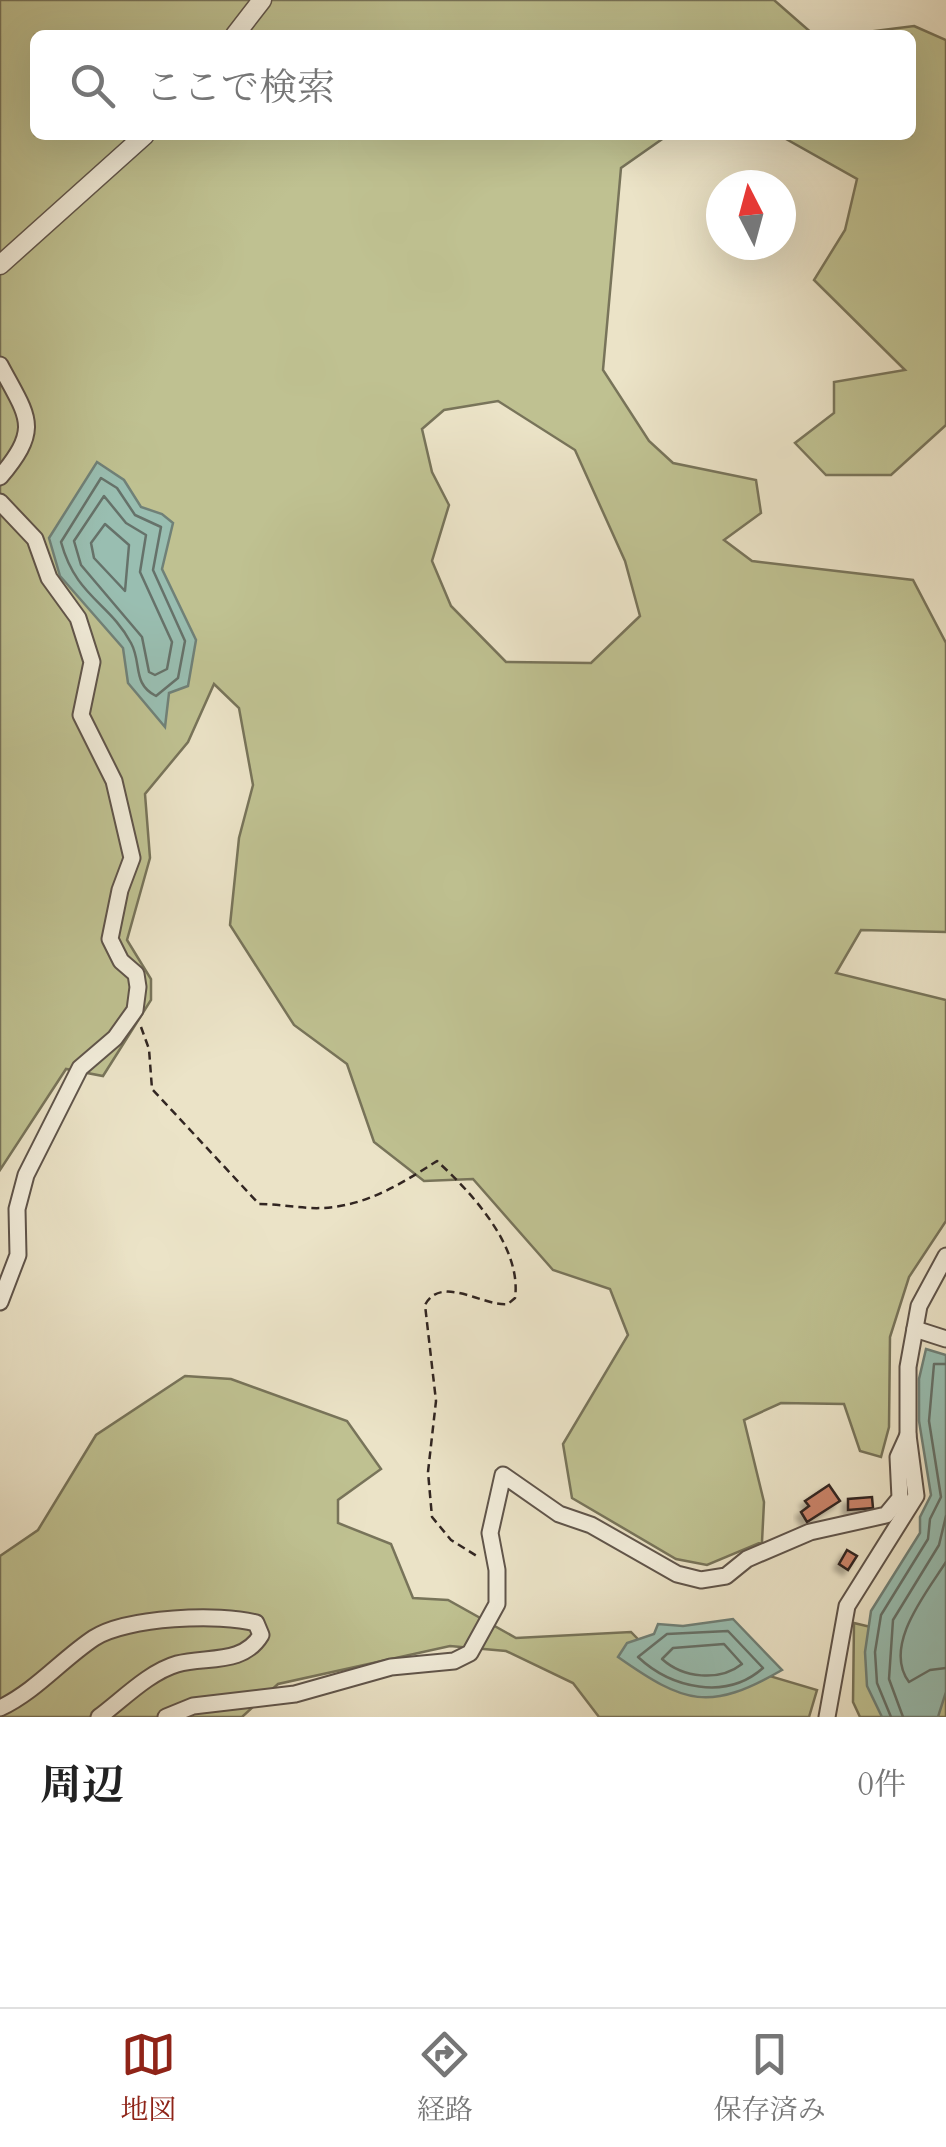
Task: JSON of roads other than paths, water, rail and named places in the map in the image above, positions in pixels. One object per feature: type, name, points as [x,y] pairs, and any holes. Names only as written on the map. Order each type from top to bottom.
[{"type":"street","points":[[239,30],[262,0]]},
{"type":"street","points":[[0,264],[139,140]]},
{"type":"street","points":[[0,365],[22,406],[27,442],[0,477]]},
{"type":"street","points":[[0,502],[35,539],[50,578],[78,618],[92,662],[81,715],[114,781],[132,858],[120,890],[110,939],[121,961],[136,974],[134,1010],[116,1038],[80,1068],[26,1175],[17,1209],[18,1254],[0,1302]]},
{"type":"street","points":[[828,1717],[846,1606],[916,1496],[908,1435],[908,1367],[919,1306],[946,1256]]},
{"type":"street","points":[[915,1329],[946,1339]]},
{"type":"street","points":[[166,1717],[193,1706],[294,1694],[392,1667],[454,1661],[470,1653],[497,1604],[498,1570],[490,1533],[504,1475],[559,1514],[607,1533],[677,1574],[700,1580],[726,1576],[747,1559],[810,1532],[886,1516],[900,1498],[898,1457],[908,1435]]},
{"type":"street","points":[[0,1708],[106,1631],[143,1623],[236,1618],[256,1623],[262,1635],[254,1647],[239,1655],[176,1664],[99,1717]]},
{"type":"water","points":[[97,462],[124,480],[141,507],[162,514],[173,523],[162,569],[196,640],[188,686],[169,693],[165,727],[128,683],[123,648],[60,576],[49,538]]},
{"type":"water","points":[[926,1349],[946,1355],[946,1692],[938,1717],[882,1717],[867,1686],[865,1652],[871,1611],[920,1533],[920,1517],[931,1495],[919,1421],[919,1379]]},
{"type":"water","points":[[733,1619],[782,1670],[735,1692],[698,1697],[662,1685],[618,1657],[627,1643],[654,1634],[658,1624],[683,1626]]}]
